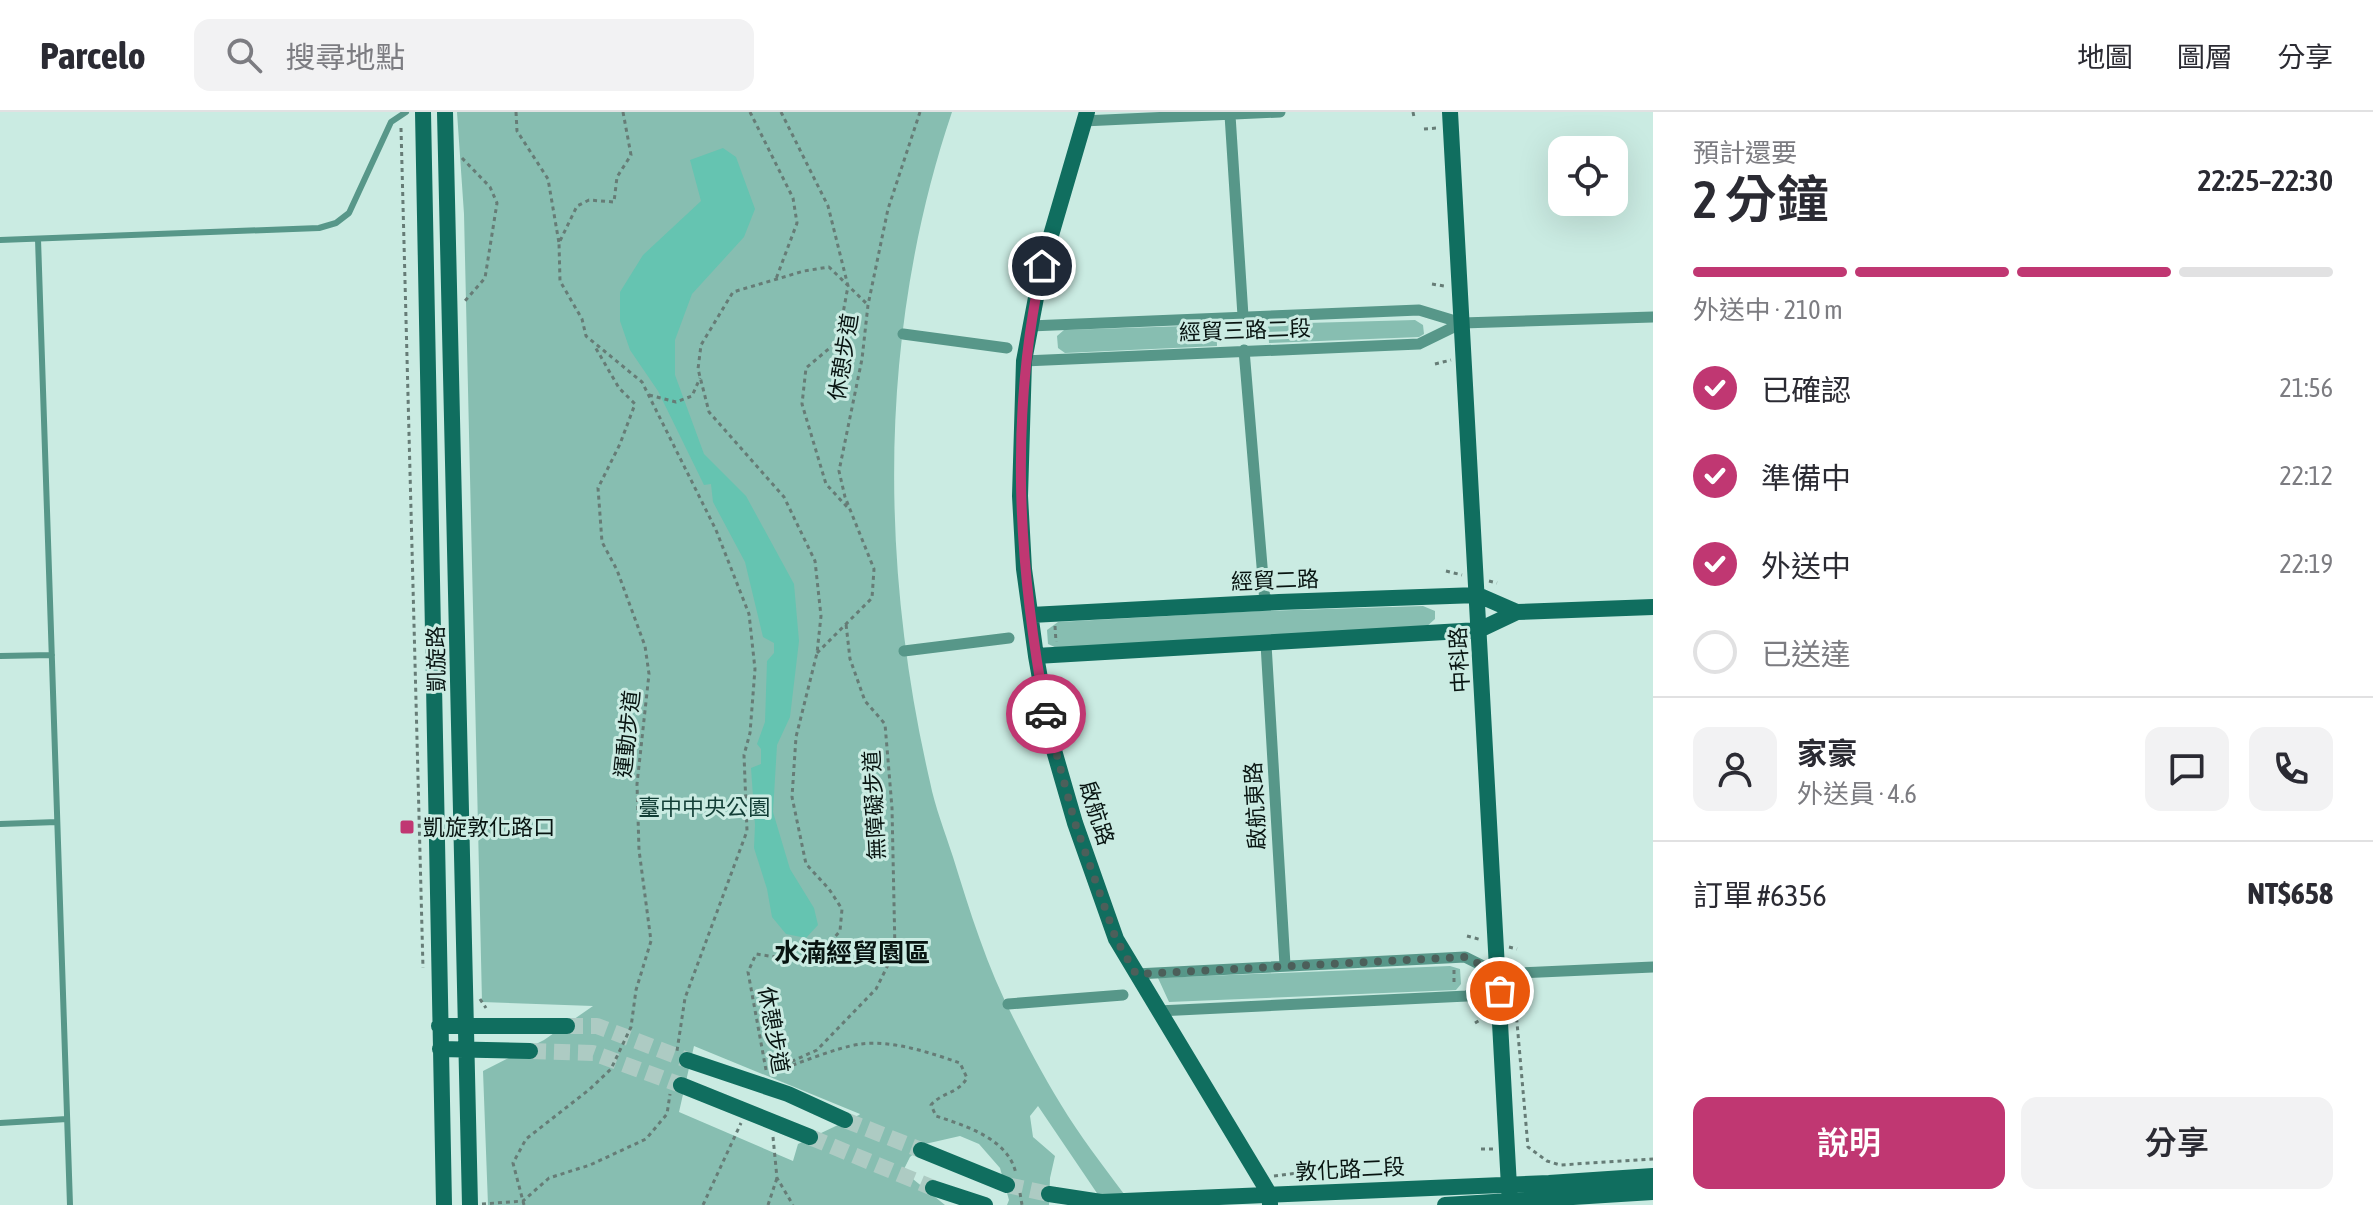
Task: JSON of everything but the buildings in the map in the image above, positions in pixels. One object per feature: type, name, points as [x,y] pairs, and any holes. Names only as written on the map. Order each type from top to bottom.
[{"type":"street","name":"凱旋路","points":[[423,112],[444,1205]]},
{"type":"street","name":"凱旋路","points":[[445,112],[471,1205]]},
{"type":"street","points":[[1085,116],[1280,112]]},
{"type":"street","name":"中科路","points":[[1450,112],[1510,1203]]},
{"type":"street","points":[[1230,115],[1243,316]]},
{"type":"street","name":"啟航路","points":[[1085,116],[1042,266],[1024,361],[1020,496],[1024,569],[1036,656],[1051,740],[1075,823],[1116,939],[1270,1200]]},
{"type":"street","name":"經貿三路二段","points":[[1030,326],[1419,310],[1462,323],[1653,317]]},
{"type":"street","name":"經貿三路二段","points":[[1024,361],[1419,344],[1462,323]]},
{"type":"street","points":[[903,334],[1007,348]]},
{"type":"street","points":[[1244,350],[1265,602]]},
{"type":"street","name":"經貿二路","points":[[1031,615],[1265,602],[1478,595],[1517,612]]},
{"type":"street","name":"經貿二路","points":[[1036,656],[1479,630],[1517,612],[1653,607]]},
{"type":"street","points":[[904,651],[1009,638]]},
{"type":"street","name":"啟航東路","points":[[1266,644],[1285,965]]},
{"type":"street","points":[[1136,974],[1465,957],[1499,974],[1653,967]]},
{"type":"street","points":[[1158,1011],[1467,996],[1499,974]]},
{"type":"street","points":[[1008,1004],[1123,995]]},
{"type":"street","points":[[439,1026],[567,1026]]},
{"type":"street","points":[[440,1049],[530,1051]]},
{"type":"street","points":[[681,1058],[788,1094],[845,1120]]},
{"type":"street","points":[[676,1085],[810,1137]]},
{"type":"street","points":[[921,1150],[1014,1183]]},
{"type":"street","name":"敦化路二段","points":[[1049,1194],[1101,1202],[1270,1200],[1653,1176]]},
{"type":"street","points":[[933,1188],[985,1205]]},
{"type":"street","points":[[1445,1205],[1653,1192]]},
{"type":"lane","points":[[0,240],[319,228],[336,223],[349,213],[391,122],[403,114]]},
{"type":"lane","points":[[38,239],[70,1205]]},
{"type":"lane","points":[[0,656],[52,655]]},
{"type":"lane","points":[[0,824],[57,822]]},
{"type":"lane","points":[[0,1123],[67,1119]]},
{"type":"path","points":[[516,112],[517,131],[548,179],[559,243],[560,281],[582,319],[586,336],[642,382],[716,530],[749,614],[755,669],[750,733],[744,755],[747,831],[685,998],[681,1058]]},
{"type":"path","points":[[559,243],[577,206],[589,200],[614,202],[617,177],[631,155],[623,112]]},
{"type":"path","points":[[750,112],[793,198],[797,223],[776,279]]},
{"type":"path","points":[[781,112],[828,206],[848,286],[838,341],[806,368],[802,404],[826,484],[851,510],[874,569],[872,598],[846,622]]},
{"type":"path","points":[[868,305],[888,209],[920,112]]},
{"type":"path","points":[[403,114],[423,980]]},
{"type":"path","points":[[462,158],[490,187],[497,203],[485,278],[465,301]]},
{"type":"path","name":"休憩步道","points":[[700,377],[701,345],[733,292],[829,267],[868,305],[862,359],[839,471],[851,510]]},
{"type":"path","name":"運動步道","points":[[523,1203],[513,1163],[526,1139],[611,1069],[631,1027],[636,990],[651,941],[639,850],[637,784],[649,674],[645,646],[617,570],[602,542],[598,488],[635,404],[619,388],[592,342]]},
{"type":"path","points":[[649,395],[676,402],[692,396],[700,377]]},
{"type":"path","points":[[700,377],[709,412],[784,497],[815,561],[821,616],[817,653]]},
{"type":"path","name":"休憩步道","points":[[767,1074],[748,972],[756,954],[788,959],[820,954],[840,931],[842,909],[806,864],[792,797],[796,737],[817,653],[846,622]]},
{"type":"path","name":"無障礙步道","points":[[767,1074],[817,1050],[876,989],[895,951],[892,808],[885,724],[865,701],[850,659],[846,622]]},
{"type":"path","points":[[1055,626],[1056,642]]},
{"type":"path","points":[[1454,958],[1454,996]]},
{"type":"path","points":[[1534,983],[1521,991],[1515,1000],[1528,1147],[1547,1161],[1560,1165],[1653,1159]]},
{"type":"path","points":[[767,1074],[860,1044],[884,1044],[960,1063],[967,1078],[962,1087],[936,1099],[931,1105],[936,1116],[982,1133],[1013,1161],[1014,1183],[1022,1205]]},
{"type":"path","points":[[471,1205],[523,1203],[549,1178],[590,1165],[646,1139],[667,1114],[676,1085]]},
{"type":"path","points":[[703,1205],[746,1111]]},
{"type":"path","points":[[768,1205],[777,1178],[772,1121]]},
{"type":"path","points":[[777,1178],[793,1205]]},
{"type":"green space","name":"臺中中央公園","points":[[457,112],[952,112],[928,194],[911,277],[900,361],[894,445],[895,530],[913,699],[935,801],[996,982],[1061,1105],[1132,1205],[1105,1205],[1038,1106],[1030,1116],[1033,1137],[1055,1156],[1049,1205],[1007,1205],[1009,1200],[1000,1168],[979,1144],[960,1136],[925,1144],[910,1157],[903,1171],[945,1205],[488,1205],[483,1071],[544,1040],[593,1006],[482,1002],[464,214]],"holes":[[[694,1046],[860,1114],[798,1144],[793,1161],[679,1112]]]},
{"type":"green space","points":[[1415,320],[1423,325],[1424,334],[1419,337],[1269,343],[1268,324]]},
{"type":"green space","points":[[1217,325],[1217,346],[1065,353],[1058,348],[1057,336],[1064,330]]},
{"type":"green space","points":[[1423,606],[1435,611],[1435,619],[1425,628],[1059,649],[1048,644],[1047,630],[1058,622]]},
{"type":"green space","points":[[1450,966],[1460,969],[1461,984],[1456,990],[1169,1002],[1158,978]]},
{"type":"shaded area","points":[[723,148],[736,157],[755,209],[744,237],[692,294],[675,340],[675,375],[704,454],[746,496],[794,584],[799,641],[790,717],[777,745],[773,812],[790,869],[814,908],[818,925],[806,938],[786,934],[772,917],[754,848],[751,768],[761,764],[761,749],[757,744],[765,722],[767,661],[774,653],[774,643],[763,637],[745,562],[713,502],[711,484],[704,485],[658,391],[630,350],[620,321],[620,292],[643,255],[701,201],[690,160]]},
{"type":"tunnel","points":[[567,1026],[597,1026],[687,1060]]},
{"type":"tunnel","points":[[530,1051],[593,1053],[681,1085]]},
{"type":"tunnel","points":[[845,1120],[921,1150]]},
{"type":"tunnel","points":[[810,1137],[933,1188]]},
{"type":"tunnel","points":[[1007,1185],[1049,1194]]},
{"type":"way so far","points":[[1046,714],[1075,823],[1116,939],[1136,974],[1465,957],[1499,974],[1500,991]]},
{"type":"place","name":"凱旋敦化路口","points":[[407,827]]},
{"type":"district","name":"水湳經貿園區","points":[[852,953]]},
{"type":"route","points":[[1042,266],[1024,361],[1020,496],[1024,569],[1046,714]]}]
